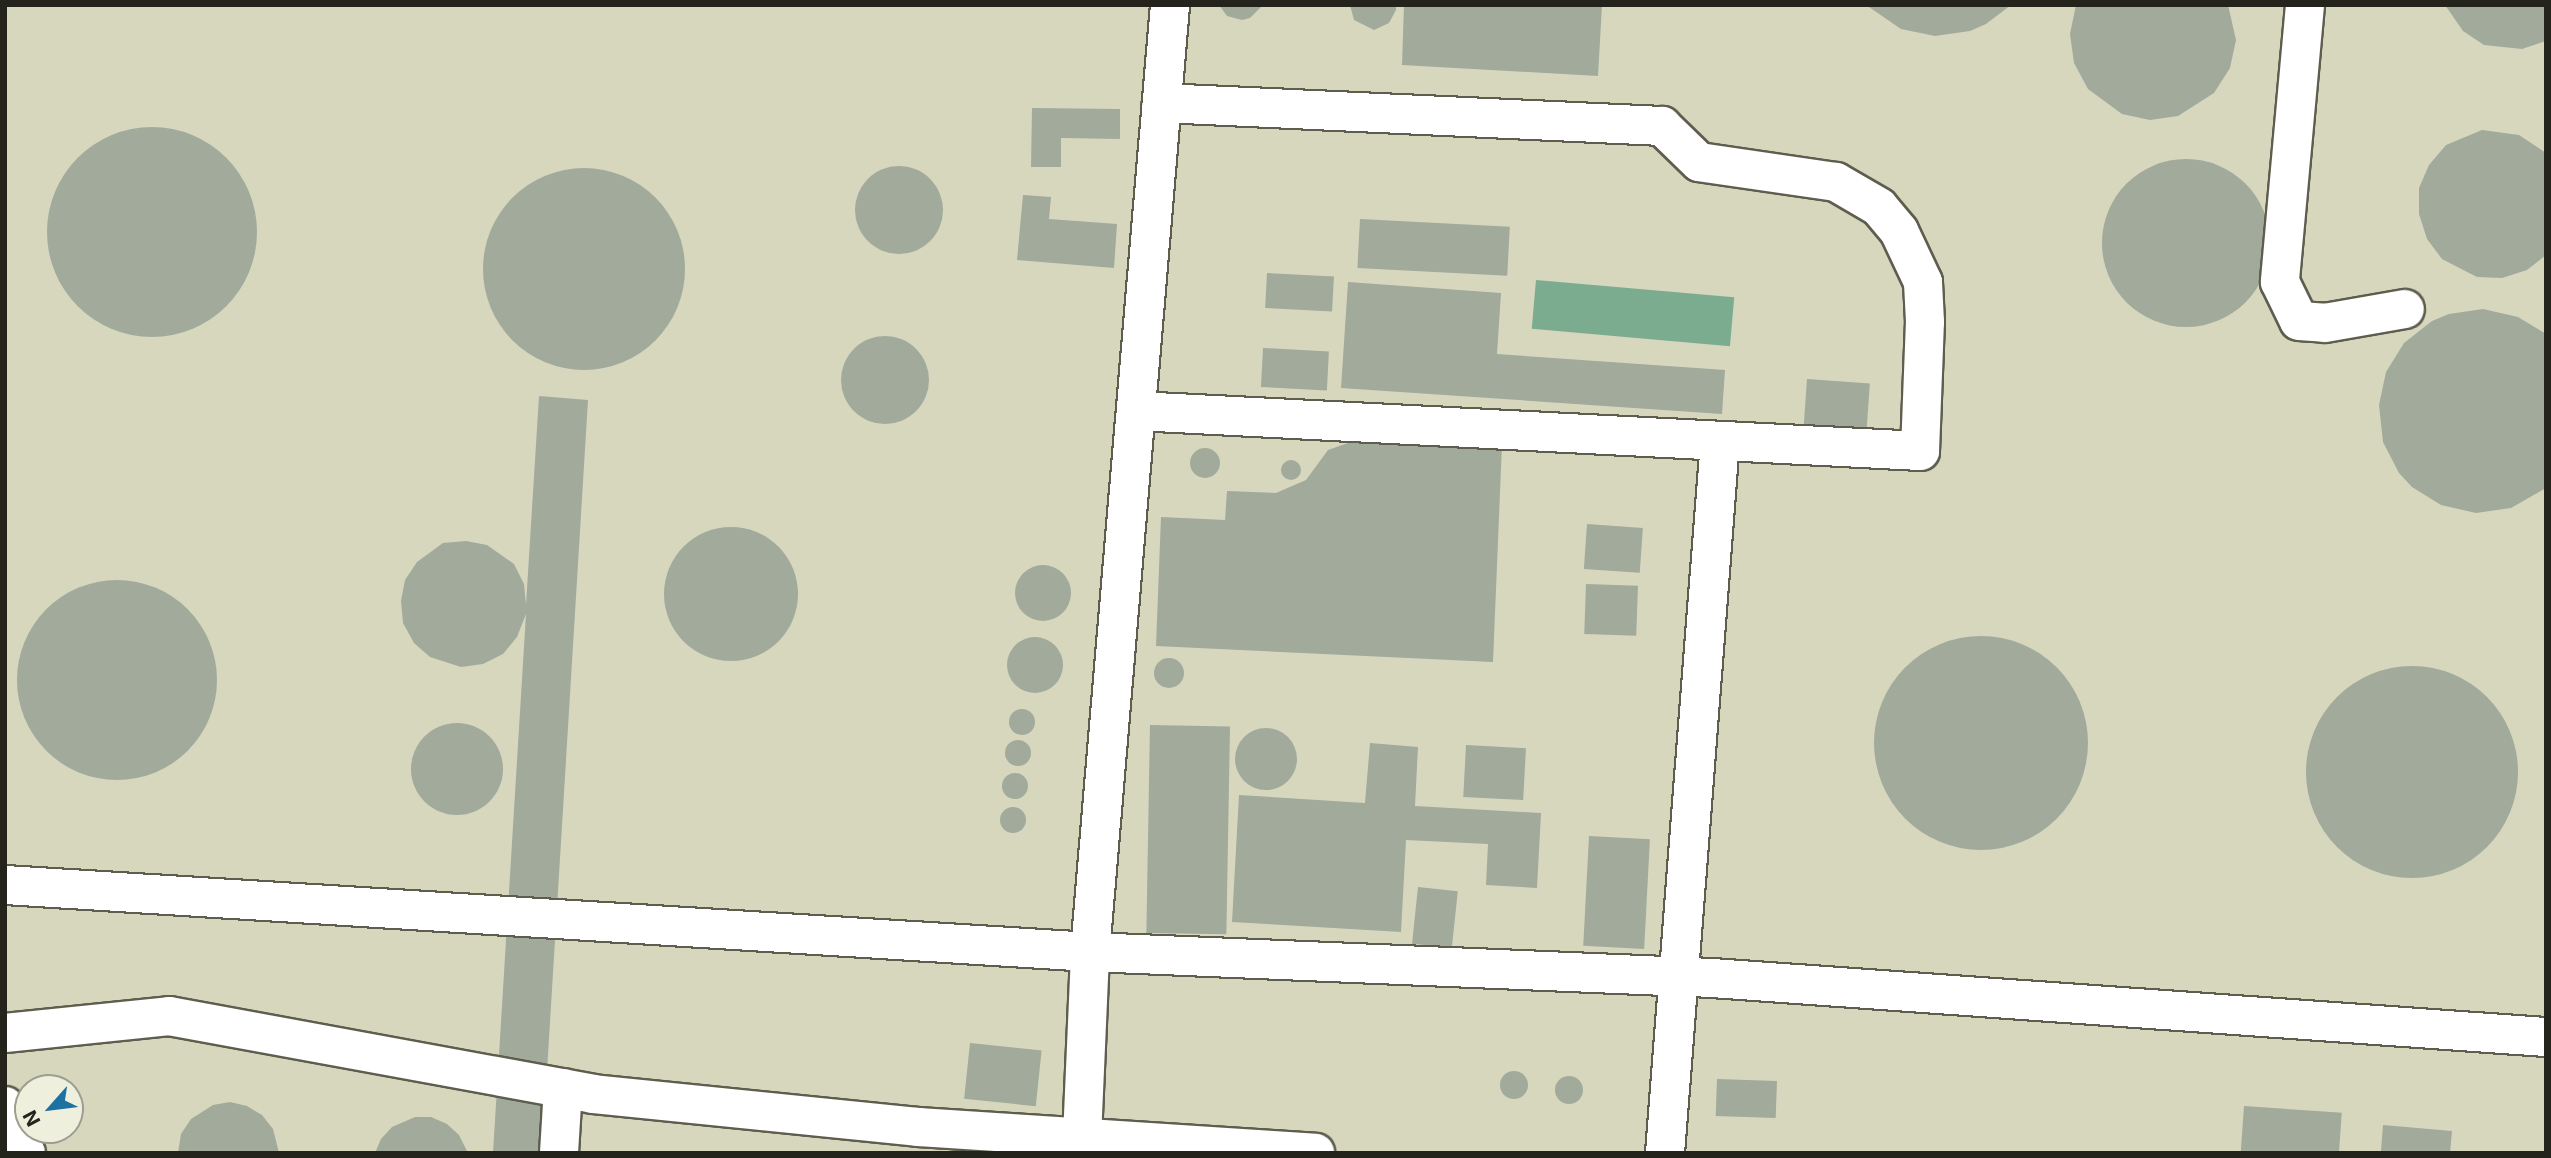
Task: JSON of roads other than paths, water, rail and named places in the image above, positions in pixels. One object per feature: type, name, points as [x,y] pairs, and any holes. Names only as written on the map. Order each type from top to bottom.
[{"type":"lane","points":[[1082,1138],[1090,953],[1170,5]]},
{"type":"lane","points":[[2305,5],[2280,282],[2299,321],[2325,323],[2405,309]]},
{"type":"lane","points":[[1136,411],[1920,451],[1925,322],[1923,282],[1899,231],[1879,207],[1836,182],[1699,162],[1662,126],[1162,103]]},
{"type":"lane","points":[[1665,1153],[1720,441]]},
{"type":"lane","points":[[5,885],[1090,953],[1679,976],[2546,1037]]},
{"type":"lane","points":[[5,1033],[169,1016],[563,1088],[918,1127],[1315,1153]]},
{"type":"lane","points":[[559,1153],[563,1088]]},
{"type":"lane","points":[[5,1106],[26,1153]]}]
